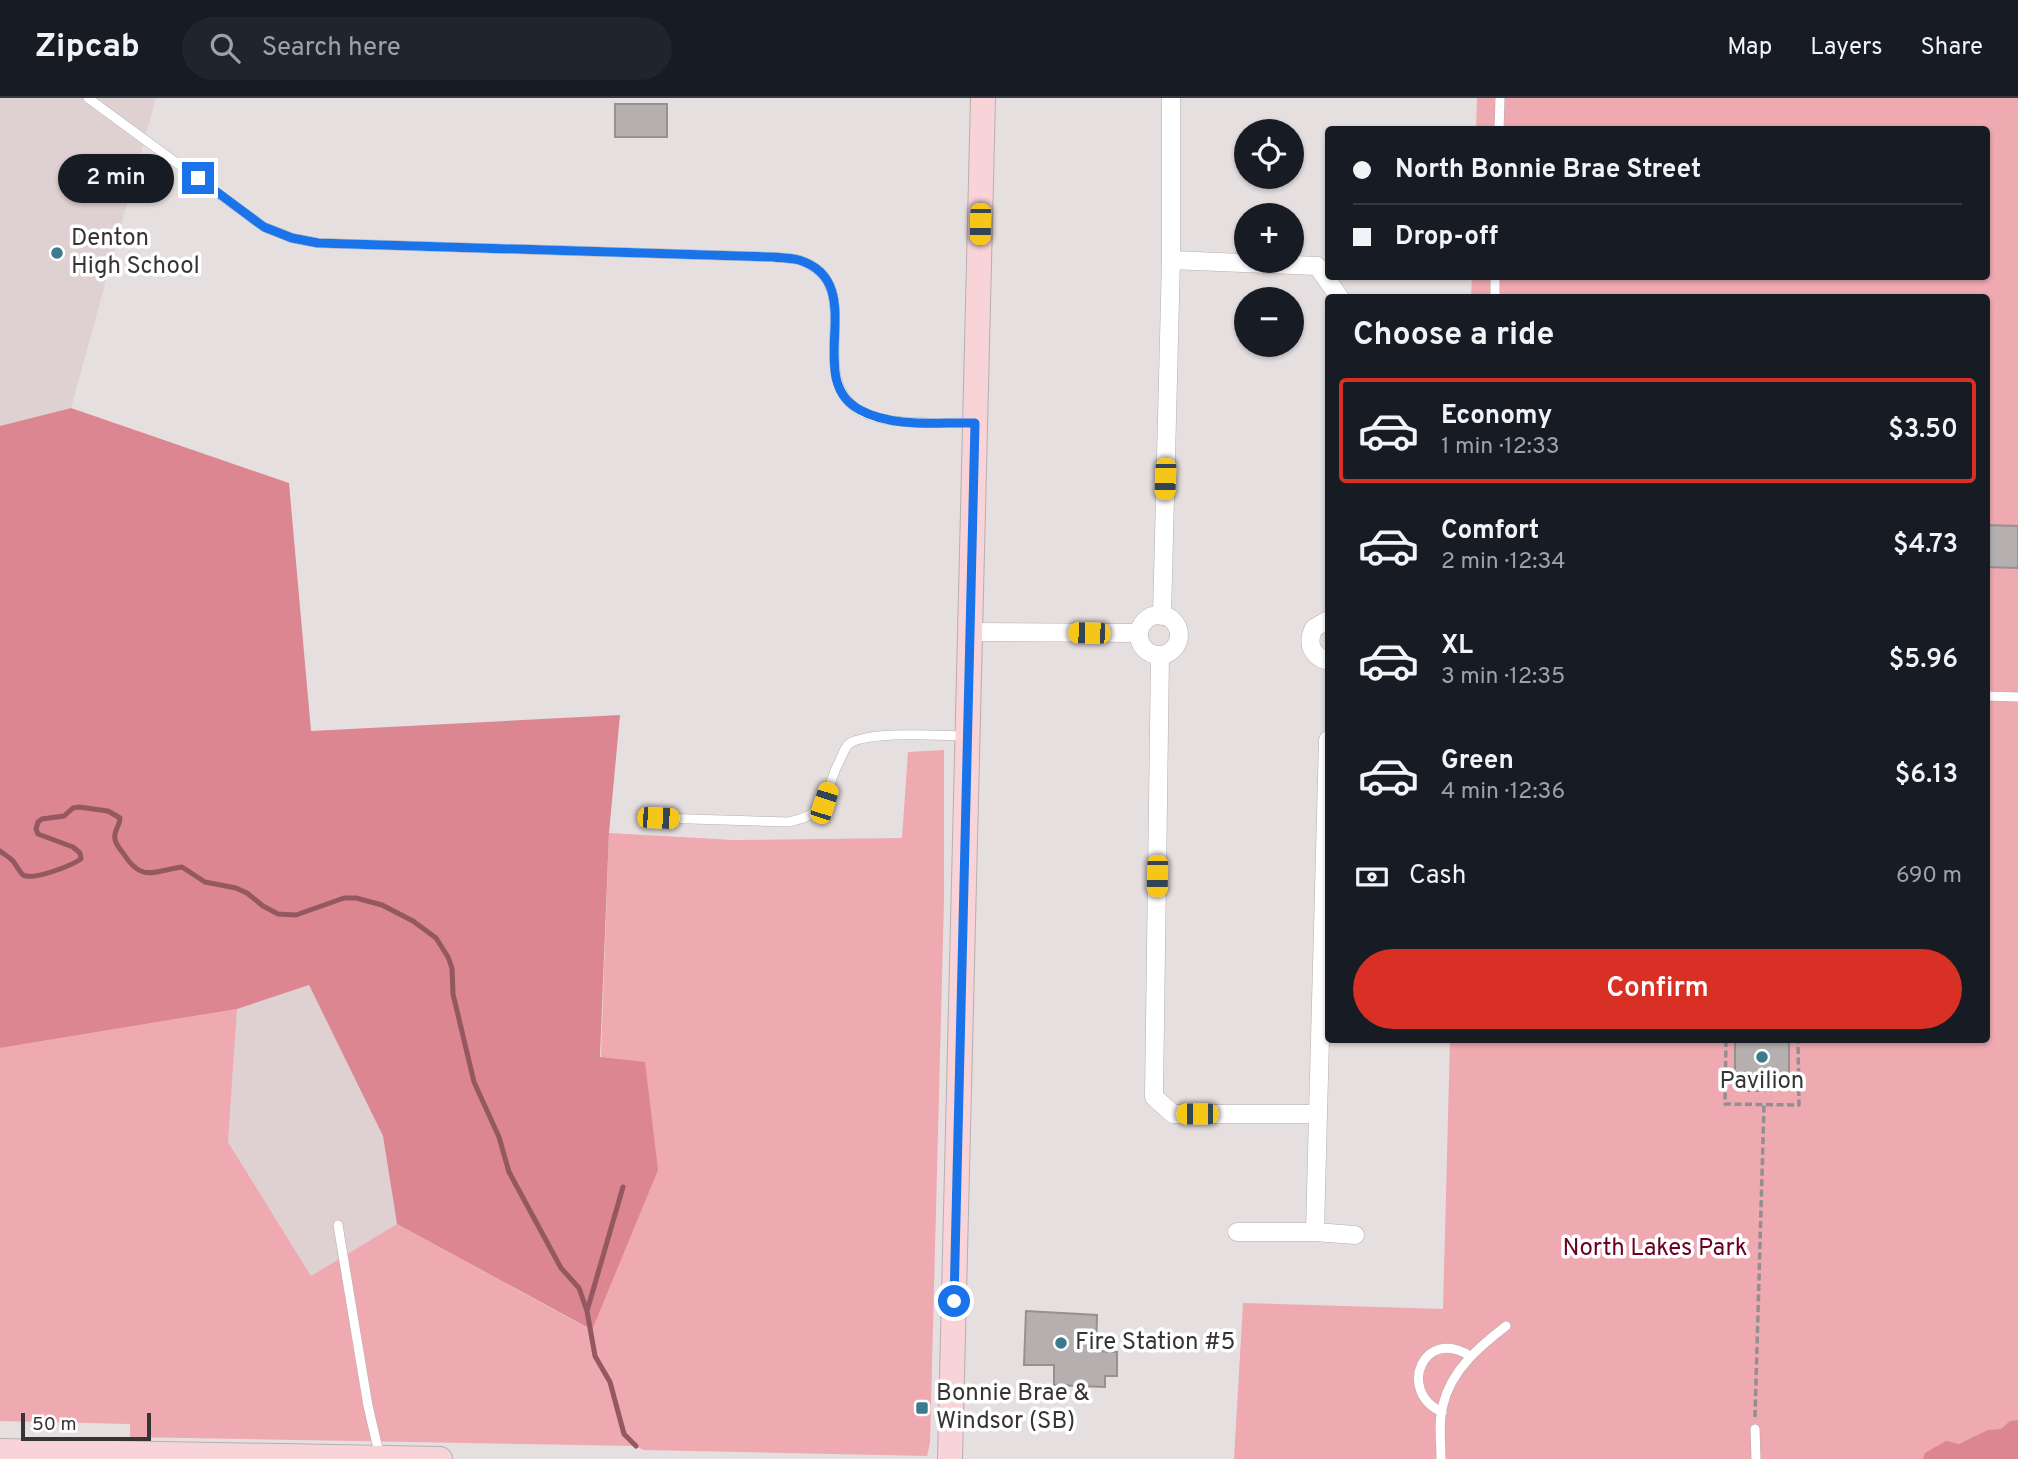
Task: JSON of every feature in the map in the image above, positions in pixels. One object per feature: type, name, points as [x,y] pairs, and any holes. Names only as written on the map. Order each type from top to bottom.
[{"type":"main road","points":[[950,1459],[983,98]]},
{"type":"main road","points":[[14,1454],[440,1459]]},
{"type":"street","points":[[1161,615],[1171,260],[1171,98]]},
{"type":"street","points":[[1171,260],[1317,266],[1325,277]]},
{"type":"street","points":[[1155,615],[1161,615],[1173,621],[1179,632],[1179,639],[1172,650],[1160,655],[1147,651],[1139,633],[1144,622],[1155,615]]},
{"type":"street","points":[[1325,622],[1314,628],[1310,640],[1313,652],[1325,659]]},
{"type":"street","points":[[970,632],[1139,633]]},
{"type":"street","points":[[1160,655],[1154,1097],[1173,1114],[1318,1114]]},
{"type":"street","points":[[1315,1232],[1325,852]]},
{"type":"street","points":[[1237,1232],[1355,1235]]},
{"type":"lane","points":[[88,98],[264,227],[292,238],[318,243],[799,260],[817,269],[830,284],[835,302],[834,374],[841,393],[857,409],[881,419],[975,423]]},
{"type":"lane","points":[[1499,126],[1500,98]]},
{"type":"lane","points":[[1990,696],[2018,696]]},
{"type":"lane","points":[[658,818],[789,822],[806,818],[818,812],[824,803],[835,769],[848,746],[866,736],[968,736]]},
{"type":"lane","points":[[338,1225],[368,1406],[380,1459]]},
{"type":"lane","points":[[1441,1459],[1441,1412],[1450,1384],[1470,1356],[1506,1326]]},
{"type":"lane","points":[[1441,1412],[1429,1406],[1423,1399],[1418,1373],[1426,1356],[1440,1348],[1458,1348],[1470,1356]]},
{"type":"lane","points":[[1755,1429],[1756,1459]]},
{"type":"path","points":[[1726,1043],[1725,1104],[1799,1105],[1798,1043]]},
{"type":"path","points":[[1755,1429],[1764,1105]]},
{"type":"shaded area","name":"Denton High School","points":[[0,98],[156,98],[71,408],[0,426]]},
{"type":"shaded area","points":[[71,408],[289,483],[311,731],[620,715],[609,833],[600,1057],[645,1062],[658,1170],[592,1330],[397,1224],[383,1136],[309,985],[237,1009],[0,1048],[0,426]]},
{"type":"shaded area","points":[[309,985],[383,1136],[397,1224],[311,1276],[228,1142],[237,1009]]},
{"type":"shaded area","points":[[2018,1420],[2018,1459],[1923,1459],[1925,1453],[1946,1441],[1959,1444]]},
{"type":"green space","name":"North Lakes Park","points":[[1477,98],[2018,98],[2018,1459],[1234,1459],[1243,1303],[1443,1309],[1450,1043],[1990,1043],[1990,294],[1471,294],[1472,280],[1990,280],[1990,126],[1476,126]]},
{"type":"green space","points":[[944,750],[944,900],[930,1443],[927,1456],[643,1450],[636,1446],[130,1437],[130,1424],[0,1421],[0,1048],[237,1009],[228,1142],[311,1276],[397,1224],[591,1330],[609,833],[733,840],[902,838],[908,752]]},
{"type":"building","points":[[615,104],[667,104],[667,137],[615,137]]},
{"type":"building","points":[[1990,525],[2018,526],[2018,568],[1990,567]]},
{"type":"building","name":"Pavilion","points":[[1735,1043],[1789,1043],[1789,1076],[1782,1076],[1782,1084],[1772,1084],[1772,1091],[1748,1091],[1748,1083],[1740,1083],[1740,1073],[1735,1073]]},
{"type":"building","name":"Fire Station #5","points":[[1026,1311],[1097,1315],[1096,1351],[1117,1352],[1117,1376],[1105,1376],[1105,1387],[1054,1385],[1054,1365],[1024,1365]]},
{"type":"waterway","points":[[0,851],[13,861],[23,875],[35,876],[62,868],[81,859],[80,853],[73,847],[38,834],[38,822],[64,816],[73,808],[79,807],[108,811],[120,818],[115,836],[117,845],[142,872],[182,867],[205,882],[247,893],[278,914],[296,915],[344,898],[356,898],[382,905],[413,921],[436,938],[452,968],[453,994],[474,1082],[499,1137],[509,1172],[561,1268],[579,1288],[587,1311]]},
{"type":"waterway","points":[[623,1187],[587,1311],[595,1356],[610,1382],[624,1434],[636,1446]]},
{"type":"place","name":"Denton High School","points":[[57,253]]},
{"type":"place","name":"Pavilion","points":[[1762,1057]]},
{"type":"place","name":"Fire Station #5","points":[[1061,1343]]},
{"type":"place","name":"Bonnie Brae & Windsor (SB)","points":[[922,1408]]},
{"type":"route","points":[[198,178],[264,227],[292,238],[318,243],[799,260],[817,269],[830,284],[835,302],[834,374],[841,393],[857,409],[881,419],[975,423],[954,1301]]}]
